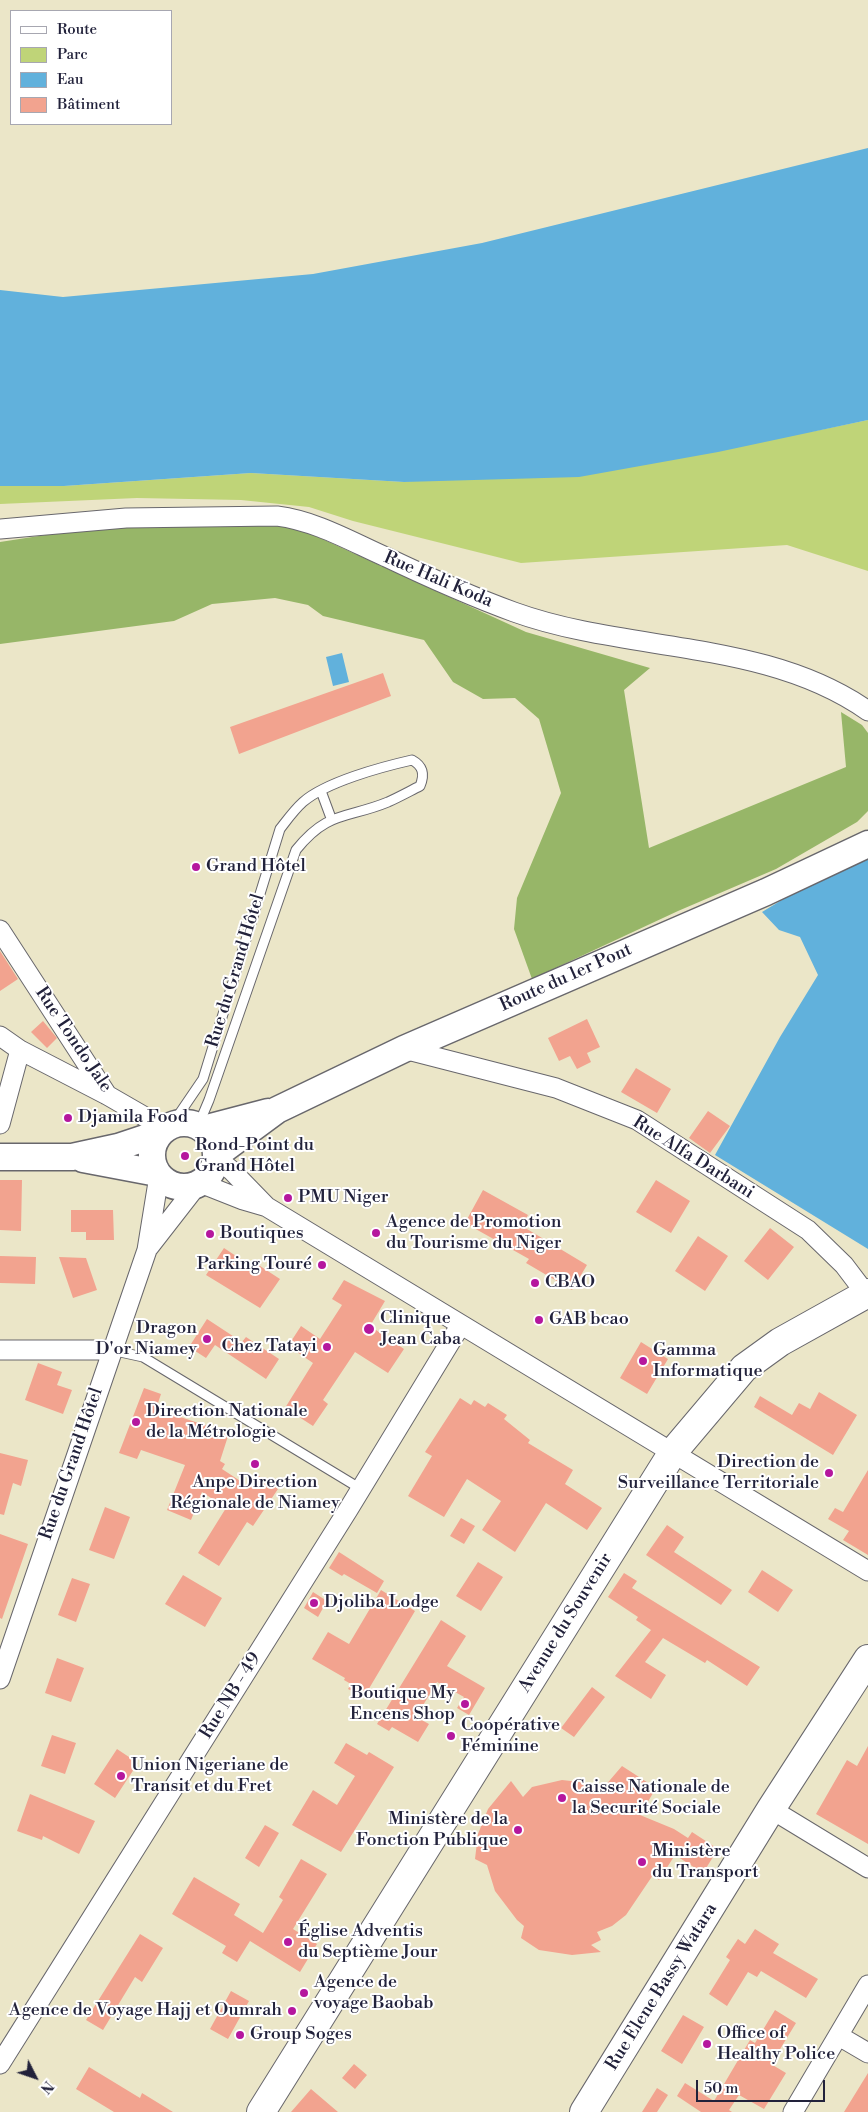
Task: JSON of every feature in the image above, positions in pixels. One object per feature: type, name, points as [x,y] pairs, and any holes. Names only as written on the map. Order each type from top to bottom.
[{"type":"main road","name":"Avenue du Souvenir","points":[[261,2112],[672,1452],[724,1388],[744,1368],[780,1342],[867,1293]]},
{"type":"main road","name":"Rue Elene Bassy Watara","points":[[584,2112],[771,1809],[868,1658]]},
{"type":"street","name":"Rue Hali Koda","points":[[0,529],[126,518],[277,516],[298,518],[423,575],[541,622],[669,644],[783,671],[833,690],[868,711]]},
{"type":"street","name":"Route du 1er Pont","points":[[216,1157],[276,1110],[404,1049],[766,892],[864,842]]},
{"type":"street","name":"Rue Tondo Jale","points":[[0,930],[106,1095],[166,1129]]},
{"type":"street","points":[[0,1036],[20,1050],[106,1095]]},
{"type":"street","name":"Rue Alfa Darbani","points":[[404,1049],[556,1088],[637,1120],[808,1230],[844,1265],[867,1293]]},
{"type":"street","points":[[0,1124],[20,1050]]},
{"type":"street","name":"Route du 1er Pont","points":[[200,1128],[276,1110]]},
{"type":"street","points":[[0,1157],[72,1157],[158,1174],[177,1186],[187,1187],[199,1183],[211,1172],[216,1157],[213,1141],[200,1128],[184,1123],[118,1147],[72,1157]]},
{"type":"street","points":[[158,1174],[153,1163],[152,1153],[166,1129]]},
{"type":"street","points":[[216,1157],[267,1207],[460,1326],[868,1571]]},
{"type":"street","name":"Rue du Grand Hôtel","points":[[0,1679],[111,1350],[147,1250],[158,1174]]},
{"type":"street","points":[[199,1183],[267,1207]]},
{"type":"street","name":"Rue du Grand Hôtel","points":[[147,1250],[199,1183]]},
{"type":"street","name":"Rue NB - 49","points":[[0,2064],[360,1490],[460,1326]]},
{"type":"street","points":[[0,1350],[111,1350]]},
{"type":"street","points":[[771,1809],[868,1868]]},
{"type":"street","points":[[793,2112],[868,1985]]},
{"type":"street","points":[[839,2036],[868,2053]]},
{"type":"lane","name":"Rue du Grand Hôtel","points":[[166,1129],[203,1079],[280,829],[303,802],[321,791],[379,768],[412,760],[419,764],[423,770],[420,786],[388,802],[331,818],[308,836],[296,850],[200,1128]]},
{"type":"lane","points":[[321,791],[331,818]]},
{"type":"lane","points":[[111,1350],[143,1357],[360,1490]]},
{"type":"green space","points":[[868,420],[868,571],[787,545],[521,563],[353,521],[309,507],[241,500],[137,498],[0,504],[0,486],[64,486],[251,473],[404,482],[815,431]]},
{"type":"green space","points":[[136,521],[294,526],[526,632],[650,668],[624,690],[649,848],[846,767],[841,712],[862,725],[868,733],[868,811],[857,822],[776,869],[678,911],[532,979],[514,929],[517,898],[561,793],[539,719],[515,698],[483,699],[453,682],[424,640],[323,616],[308,605],[275,598],[212,604],[174,621],[0,644],[0,542]]},
{"type":"water","points":[[868,148],[868,420],[718,452],[579,477],[404,482],[251,473],[64,486],[0,486],[0,290],[63,297],[313,274],[482,243]]},
{"type":"water","points":[[342,653],[349,682],[333,686],[326,657]]},
{"type":"water","points":[[868,854],[868,1249],[715,1155],[780,1037],[818,975],[800,937],[779,930],[762,912],[856,855]]},
{"type":"building","points":[[383,673],[391,696],[239,754],[230,727]]},
{"type":"building","points":[[0,951],[18,979],[0,991]]},
{"type":"building","points":[[587,1019],[600,1047],[587,1053],[591,1062],[577,1069],[570,1056],[559,1061],[548,1038]]},
{"type":"building","points":[[43,1021],[57,1038],[47,1048],[31,1032]]},
{"type":"building","points":[[636,1068],[671,1089],[657,1113],[621,1092]]},
{"type":"building","points":[[708,1111],[730,1126],[710,1153],[689,1138]]},
{"type":"building","points":[[0,1180],[22,1180],[21,1231],[0,1230]]},
{"type":"building","points":[[656,1180],[690,1201],[671,1233],[636,1212]]},
{"type":"building","points":[[483,1190],[528,1215],[522,1226],[587,1265],[572,1290],[526,1263],[529,1259],[465,1223]]},
{"type":"building","points":[[71,1210],[113,1210],[114,1240],[86,1240],[86,1232],[71,1232]]},
{"type":"building","points":[[770,1228],[794,1247],[768,1280],[744,1261]]},
{"type":"building","points":[[698,1236],[728,1256],[705,1291],[675,1271]]},
{"type":"building","points":[[224,1248],[254,1268],[257,1264],[280,1279],[260,1308],[206,1275]]},
{"type":"building","points":[[0,1256],[36,1257],[35,1284],[0,1283]]},
{"type":"building","points":[[59,1257],[86,1258],[97,1290],[73,1298]]},
{"type":"building","points":[[344,1280],[385,1301],[370,1326],[404,1349],[388,1373],[355,1352],[323,1400],[328,1404],[313,1426],[285,1408],[313,1363],[288,1346],[301,1326],[320,1339],[342,1305],[332,1299]]},
{"type":"building","points":[[207,1319],[242,1342],[246,1337],[279,1359],[266,1379],[215,1345],[206,1358],[189,1347]]},
{"type":"building","points":[[641,1342],[668,1359],[647,1394],[620,1378]]},
{"type":"building","points":[[38,1363],[62,1372],[57,1385],[72,1390],[63,1414],[25,1400]]},
{"type":"building","points":[[144,1388],[161,1394],[156,1409],[229,1433],[220,1461],[225,1464],[222,1469],[248,1486],[256,1474],[278,1489],[253,1526],[247,1522],[219,1566],[198,1553],[226,1508],[202,1492],[191,1520],[167,1510],[185,1465],[141,1450],[137,1459],[119,1453]]},
{"type":"building","points":[[819,1392],[857,1415],[833,1455],[754,1407],[760,1396],[792,1415],[799,1403],[810,1409]]},
{"type":"building","points":[[460,1398],[471,1405],[474,1400],[485,1407],[488,1403],[507,1415],[504,1419],[530,1440],[528,1443],[573,1470],[565,1484],[602,1508],[587,1530],[546,1503],[515,1552],[482,1530],[501,1501],[467,1479],[444,1517],[408,1496],[432,1456],[425,1452]]},
{"type":"building","points":[[0,1453],[28,1460],[21,1486],[13,1483],[4,1515],[0,1514]]},
{"type":"building","points":[[868,1470],[868,1555],[843,1540],[849,1531],[828,1519],[835,1508],[843,1512]]},
{"type":"building","points":[[105,1507],[130,1517],[114,1559],[89,1550]]},
{"type":"building","points":[[461,1518],[475,1526],[464,1544],[450,1536]]},
{"type":"building","points":[[667,1525],[684,1537],[674,1552],[732,1590],[721,1605],[646,1555]]},
{"type":"building","points":[[0,1534],[28,1544],[2,1619],[0,1618]]},
{"type":"building","points":[[339,1552],[384,1581],[377,1593],[344,1574],[342,1576],[329,1568]]},
{"type":"building","points":[[478,1562],[503,1577],[481,1611],[456,1596]]},
{"type":"building","points":[[762,1570],[793,1590],[778,1612],[748,1592]]},
{"type":"building","points":[[624,1573],[637,1581],[632,1588],[760,1667],[747,1686],[707,1660],[705,1663],[663,1638],[645,1662],[666,1675],[651,1699],[615,1676],[651,1630],[636,1620],[638,1617],[608,1597]]},
{"type":"building","points":[[183,1575],[222,1598],[205,1627],[165,1604]]},
{"type":"building","points":[[72,1578],[90,1584],[76,1622],[58,1615]]},
{"type":"building","points":[[381,1590],[415,1611],[364,1697],[348,1689],[351,1684],[344,1680],[345,1678],[312,1659],[328,1632],[349,1644]]},
{"type":"building","points":[[313,1592],[327,1601],[318,1617],[304,1608]]},
{"type":"building","points":[[441,1620],[466,1636],[447,1666],[485,1688],[469,1715],[457,1708],[464,1697],[437,1682],[416,1717],[429,1724],[418,1742],[392,1727],[389,1731],[377,1724]]},
{"type":"building","points":[[57,1658],[84,1668],[71,1702],[45,1693]]},
{"type":"building","points":[[592,1687],[605,1697],[574,1737],[561,1728]]},
{"type":"building","points":[[52,1735],[76,1743],[65,1774],[41,1766]]},
{"type":"building","points":[[346,1743],[367,1755],[369,1752],[394,1767],[341,1852],[292,1825],[313,1790],[337,1805],[355,1776],[334,1763]]},
{"type":"building","points":[[868,1746],[868,1844],[816,1814],[847,1760],[857,1766]]},
{"type":"building","points":[[117,1749],[138,1763],[115,1798],[94,1784]]},
{"type":"building","points":[[622,1766],[656,1788],[640,1815],[674,1829],[688,1838],[692,1832],[718,1849],[703,1873],[675,1855],[659,1880],[653,1875],[626,1915],[612,1926],[597,1932],[601,1940],[591,1945],[601,1952],[572,1955],[539,1950],[521,1938],[524,1926],[517,1920],[495,1891],[487,1865],[475,1859],[478,1834],[488,1809],[511,1781],[523,1797],[532,1787],[562,1780],[580,1782],[597,1792],[600,1784],[604,1787]]},
{"type":"building","points":[[30,1794],[95,1821],[79,1854],[43,1836],[42,1840],[17,1831]]},
{"type":"building","points":[[265,1825],[279,1833],[259,1867],[245,1858]]},
{"type":"building","points":[[301,1859],[327,1874],[293,1929],[317,1944],[300,1972],[250,1941],[237,1962],[222,1953],[226,1946],[172,1914],[194,1877],[240,1904],[234,1915],[263,1933],[283,1900],[279,1897]]},
{"type":"building","points":[[755,1929],[779,1944],[773,1953],[818,1979],[806,1998],[761,1971],[757,1977],[748,1972],[727,2006],[709,1994],[730,1960],[726,1957],[738,1939],[745,1944]]},
{"type":"building","points":[[140,1934],[163,1948],[142,1982],[135,1977],[103,2030],[86,2020]]},
{"type":"building","points":[[231,1991],[249,2001],[228,2039],[210,2029]]},
{"type":"building","points":[[775,2010],[796,2023],[771,2064],[786,2073],[764,2109],[739,2095],[729,2110],[732,2112],[701,2112],[677,2096],[685,2083],[714,2101],[750,2040],[755,2043]]},
{"type":"building","points":[[683,2015],[704,2027],[682,2064],[661,2051]]},
{"type":"building","points":[[354,2064],[367,2075],[355,2089],[342,2078]]},
{"type":"building","points":[[89,2067],[140,2098],[142,2093],[173,2112],[114,2112],[76,2089]]},
{"type":"building","points":[[868,2073],[868,2112],[844,2112]]},
{"type":"building","points":[[657,2088],[668,2095],[657,2112],[642,2112]]},
{"type":"building","points":[[311,2089],[338,2112],[291,2112]]},
{"type":"place","name":"Grand Hôtel","points":[[196,867]]},
{"type":"place","name":"Djamila Food","points":[[68,1118]]},
{"type":"place","name":"Rond-Point du Grand Hôtel","points":[[185,1156]]},
{"type":"place","name":"PMU Niger","points":[[288,1198]]},
{"type":"place","name":"Agence de Promotion du Tourisme du Niger","points":[[376,1233]]},
{"type":"place","name":"Boutiques","points":[[210,1234]]},
{"type":"place","name":"Parking Touré","points":[[322,1265]]},
{"type":"place","name":"CBAO","points":[[535,1283]]},
{"type":"place","name":"GAB bcao","points":[[539,1320]]},
{"type":"place","name":"Clinique Jean Caba","points":[[369,1329]]},
{"type":"place","name":"Dragon D'or Niamey","points":[[207,1339]]},
{"type":"place","name":"Chez Tatayi","points":[[327,1347]]},
{"type":"place","name":"Gamma Informatique","points":[[643,1361]]},
{"type":"place","name":"Direction Nationale de la Métrologie","points":[[136,1422]]},
{"type":"place","name":"Anpe Direction Régionale de Niamey","points":[[255,1464]]},
{"type":"place","name":"Direction de Surveillance Territoriale","points":[[829,1473]]},
{"type":"place","name":"Djoliba Lodge","points":[[314,1603]]},
{"type":"place","name":"Boutique My Encens Shop","points":[[465,1704]]},
{"type":"place","name":"Coopérative Féminine","points":[[451,1736]]},
{"type":"place","name":"Union Nigeriane de Transit et du Fret","points":[[121,1776]]},
{"type":"place","name":"Caisse Nationale de la Securité Sociale","points":[[562,1798]]},
{"type":"place","name":"Ministère de la Fonction Publique","points":[[518,1830]]},
{"type":"place","name":"Ministère du Transport","points":[[642,1862]]},
{"type":"place","name":"Église Adventis du Septième Jour","points":[[288,1942]]},
{"type":"place","name":"Agence de voyage Baobab","points":[[304,1993]]},
{"type":"place","name":"Agence de Voyage Hajj et Oumrah","points":[[292,2011]]},
{"type":"place","name":"Group Soges","points":[[240,2035]]},
{"type":"place","name":"Office of Healthy Police","points":[[707,2044]]}]
